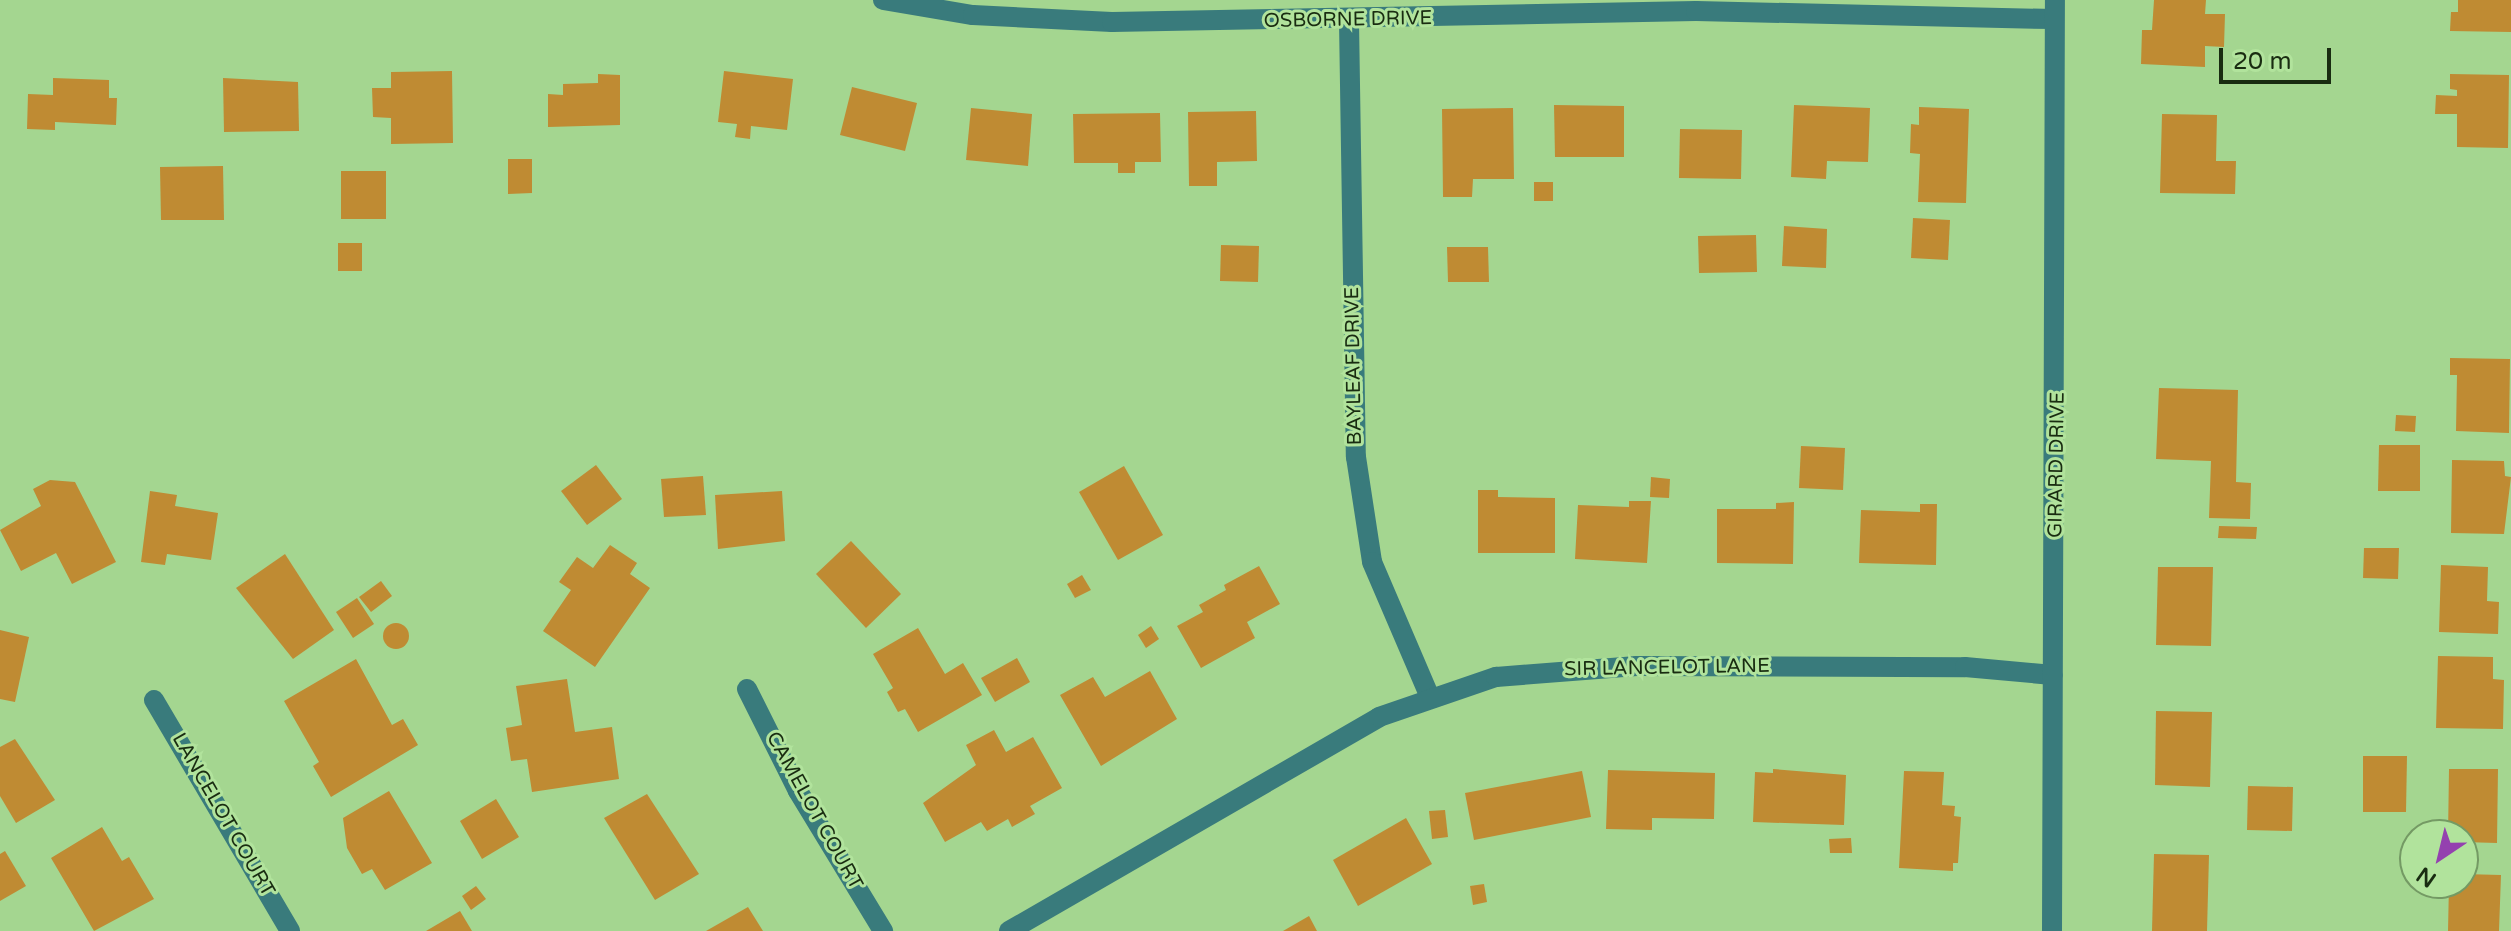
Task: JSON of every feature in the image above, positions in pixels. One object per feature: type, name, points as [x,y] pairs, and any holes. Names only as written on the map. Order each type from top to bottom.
[{"type":"street","name":"OSBORNE DRIVE","points":[[883,0],[973,15],[1112,22],[1349,21],[1696,11],[2054,10]]},
{"type":"street","name":"GIRARD DRIVE","points":[[2052,931],[2058,127],[2054,10]]},
{"type":"street","name":"BAYLEAF DRIVE","points":[[1349,21],[1356,457],[1372,562],[1430,697]]},
{"type":"street","name":"SIR LANCELOT LANE","points":[[1009,931],[1379,717],[1430,697],[1496,677],[1567,668],[1965,667],[2053,675]]},
{"type":"street","name":"CAMELOT COURT","points":[[747,689],[798,791],[883,931]]},
{"type":"street","name":"LANCELOT COURT","points":[[154,700],[290,931]]},
{"type":"building","points":[[2154,0],[2206,0],[2205,14],[2225,14],[2224,47],[2205,46],[2205,67],[2141,64],[2142,30],[2152,30]]},
{"type":"building","points":[[2458,0],[2511,0],[2511,32],[2450,31],[2451,12],[2458,12]]},
{"type":"building","points":[[452,71],[453,143],[391,144],[391,118],[373,117],[372,88],[391,88],[391,72]]},
{"type":"building","points":[[724,71],[793,79],[787,130],[751,126],[750,139],[735,137],[737,124],[718,122]]},
{"type":"building","points":[[598,74],[620,75],[620,125],[548,127],[548,94],[563,95],[563,84],[598,83]]},
{"type":"building","points":[[2450,74],[2509,75],[2508,148],[2457,147],[2457,114],[2435,114],[2436,95],[2457,96],[2457,90],[2450,89]]},
{"type":"building","points":[[53,78],[109,80],[109,98],[117,98],[116,125],[55,122],[55,130],[27,129],[28,94],[53,95]]},
{"type":"building","points":[[223,78],[298,82],[299,131],[224,132]]},
{"type":"building","points":[[852,87],[917,103],[905,151],[840,135]]},
{"type":"building","points":[[1554,105],[1624,106],[1624,157],[1555,157]]},
{"type":"building","points":[[1794,105],[1870,108],[1868,162],[1827,161],[1826,179],[1791,177]]},
{"type":"building","points":[[1919,107],[1969,109],[1966,203],[1918,202],[1920,154],[1910,153],[1911,124],[1919,125]]},
{"type":"building","points":[[971,108],[1032,114],[1028,166],[966,160]]},
{"type":"building","points":[[1513,108],[1514,179],[1473,179],[1472,197],[1443,197],[1442,109]]},
{"type":"building","points":[[1256,111],[1257,161],[1217,162],[1217,186],[1189,186],[1188,112]]},
{"type":"building","points":[[1160,113],[1161,162],[1135,162],[1135,173],[1118,173],[1118,163],[1074,163],[1073,114]]},
{"type":"building","points":[[2162,114],[2217,115],[2216,161],[2236,161],[2235,194],[2160,193]]},
{"type":"building","points":[[1680,129],[1742,130],[1741,179],[1679,178]]},
{"type":"building","points":[[508,159],[532,159],[532,193],[508,194]]},
{"type":"building","points":[[223,166],[224,220],[161,220],[160,167]]},
{"type":"building","points":[[341,171],[386,171],[386,219],[341,219]]},
{"type":"building","points":[[1534,182],[1553,182],[1553,201],[1534,201]]},
{"type":"building","points":[[1913,218],[1950,220],[1948,260],[1911,258]]},
{"type":"building","points":[[1784,226],[1827,229],[1826,268],[1782,266]]},
{"type":"building","points":[[1756,235],[1757,272],[1699,273],[1698,236]]},
{"type":"building","points":[[338,243],[362,243],[362,271],[338,271]]},
{"type":"building","points":[[1221,245],[1259,246],[1258,282],[1220,281]]},
{"type":"building","points":[[1447,247],[1488,247],[1489,282],[1448,282]]},
{"type":"building","points":[[2450,358],[2510,359],[2509,433],[2456,431],[2457,375],[2450,375]]},
{"type":"building","points":[[2159,388],[2238,390],[2236,482],[2251,483],[2250,519],[2209,518],[2211,461],[2156,459]]},
{"type":"building","points":[[2396,415],[2416,416],[2415,432],[2395,431]]},
{"type":"building","points":[[2379,445],[2420,445],[2420,491],[2378,491]]},
{"type":"building","points":[[1801,446],[1845,448],[1843,490],[1799,488]]},
{"type":"building","points":[[2452,460],[2504,461],[2505,476],[2511,477],[2504,534],[2451,533]]},
{"type":"building","points":[[596,465],[622,499],[587,525],[561,491]]},
{"type":"building","points":[[1124,466],[1163,535],[1118,560],[1079,492]]},
{"type":"building","points":[[703,476],[706,515],[664,517],[661,479]]},
{"type":"building","points":[[1651,477],[1670,479],[1669,498],[1650,497]]},
{"type":"building","points":[[50,480],[75,482],[116,562],[72,584],[56,553],[21,571],[0,530],[41,506],[33,489]]},
{"type":"building","points":[[1478,490],[1498,490],[1498,497],[1555,498],[1555,553],[1478,553]]},
{"type":"building","points":[[150,491],[177,495],[175,506],[218,513],[211,560],[167,554],[165,565],[141,562]]},
{"type":"building","points":[[782,491],[785,541],[718,549],[715,495]]},
{"type":"building","points":[[1629,501],[1651,501],[1647,563],[1575,559],[1578,505],[1629,507]]},
{"type":"building","points":[[1794,502],[1793,564],[1717,563],[1717,509],[1776,509],[1776,503]]},
{"type":"building","points":[[1920,504],[1937,504],[1936,565],[1859,563],[1861,510],[1920,512]]},
{"type":"building","points":[[2219,526],[2257,527],[2256,539],[2218,538]]},
{"type":"building","points":[[851,541],[901,594],[866,628],[816,574]]},
{"type":"building","points":[[610,545],[637,563],[630,574],[650,588],[595,667],[543,631],[571,590],[559,582],[577,557],[593,568]]},
{"type":"building","points":[[2364,548],[2399,548],[2398,579],[2363,578]]},
{"type":"building","points":[[285,554],[334,630],[293,659],[236,588]]},
{"type":"building","points":[[2441,565],[2488,567],[2487,601],[2499,602],[2498,634],[2439,632]]},
{"type":"building","points":[[1259,566],[1280,604],[1247,622],[1255,638],[1201,668],[1177,626],[1203,612],[1199,605],[1226,590],[1224,585]]},
{"type":"building","points":[[2158,567],[2213,567],[2211,646],[2156,645]]},
{"type":"building","points":[[1082,575],[1091,590],[1075,598],[1067,584]]},
{"type":"building","points":[[381,581],[392,596],[371,612],[359,597]]},
{"type":"building","points":[[357,598],[374,624],[353,638],[336,612]]},
{"type":"building","points":[[396,623],[405,627],[409,636],[405,645],[396,649],[387,645],[383,636],[387,627]]},
{"type":"building","points":[[1151,626],[1159,639],[1146,648],[1138,635]]},
{"type":"building","points":[[918,628],[945,674],[963,663],[982,695],[918,732],[905,709],[898,712],[887,692],[893,688],[873,654]]},
{"type":"building","points":[[0,630],[29,637],[15,702],[0,699]]},
{"type":"building","points":[[2438,656],[2493,657],[2493,679],[2504,680],[2503,729],[2436,728]]},
{"type":"building","points":[[1017,658],[1030,682],[995,702],[981,678]]},
{"type":"building","points":[[356,659],[392,725],[403,719],[418,745],[331,797],[313,766],[319,762],[284,701]]},
{"type":"building","points":[[1150,671],[1177,719],[1101,766],[1060,695],[1093,677],[1105,697]]},
{"type":"building","points":[[567,679],[575,732],[612,727],[619,779],[532,792],[527,759],[511,761],[506,728],[522,725],[516,686]]},
{"type":"building","points":[[2156,711],[2212,712],[2210,787],[2155,785]]},
{"type":"building","points":[[994,730],[1006,752],[1033,737],[1062,788],[1030,806],[1035,814],[1012,827],[1008,819],[987,831],[981,822],[945,842],[923,803],[976,765],[966,745]]},
{"type":"building","points":[[15,739],[55,800],[16,823],[0,796],[0,747]]},
{"type":"building","points":[[2363,756],[2407,756],[2406,812],[2363,812]]},
{"type":"building","points":[[1773,769],[1846,775],[1844,825],[1753,822],[1755,772],[1773,773]]},
{"type":"building","points":[[2449,769],[2498,769],[2497,843],[2479,842],[2479,819],[2448,819]]},
{"type":"building","points":[[1608,770],[1715,773],[1714,819],[1652,818],[1652,830],[1606,829]]},
{"type":"building","points":[[1582,771],[1591,817],[1474,840],[1465,793]]},
{"type":"building","points":[[1904,771],[1944,772],[1942,805],[1955,806],[1954,816],[1961,817],[1958,863],[1953,863],[1953,871],[1899,868]]},
{"type":"building","points":[[2248,786],[2293,787],[2292,831],[2247,830]]},
{"type":"building","points":[[389,791],[432,863],[385,890],[372,869],[362,874],[347,848],[343,818]]},
{"type":"building","points":[[647,794],[699,874],[655,900],[604,818]]},
{"type":"building","points":[[496,799],[519,837],[482,859],[460,821]]},
{"type":"building","points":[[1445,810],[1448,837],[1432,839],[1429,811]]},
{"type":"building","points":[[1406,818],[1432,864],[1358,906],[1333,860]]},
{"type":"building","points":[[102,827],[122,861],[129,857],[154,899],[94,931],[51,858]]},
{"type":"building","points":[[1851,838],[1852,853],[1830,853],[1829,839]]},
{"type":"building","points":[[5,851],[26,886],[0,901],[0,854]]},
{"type":"building","points":[[2154,854],[2209,855],[2207,931],[2152,931]]},
{"type":"building","points":[[2479,874],[2501,875],[2499,931],[2448,931],[2449,899],[2479,899]]},
{"type":"building","points":[[1484,884],[1487,902],[1473,905],[1470,886]]},
{"type":"building","points":[[476,886],[486,899],[471,910],[462,896]]},
{"type":"building","points":[[748,907],[763,931],[706,931]]},
{"type":"building","points":[[460,911],[472,931],[426,931]]},
{"type":"building","points":[[1309,916],[1317,931],[1283,931]]}]
